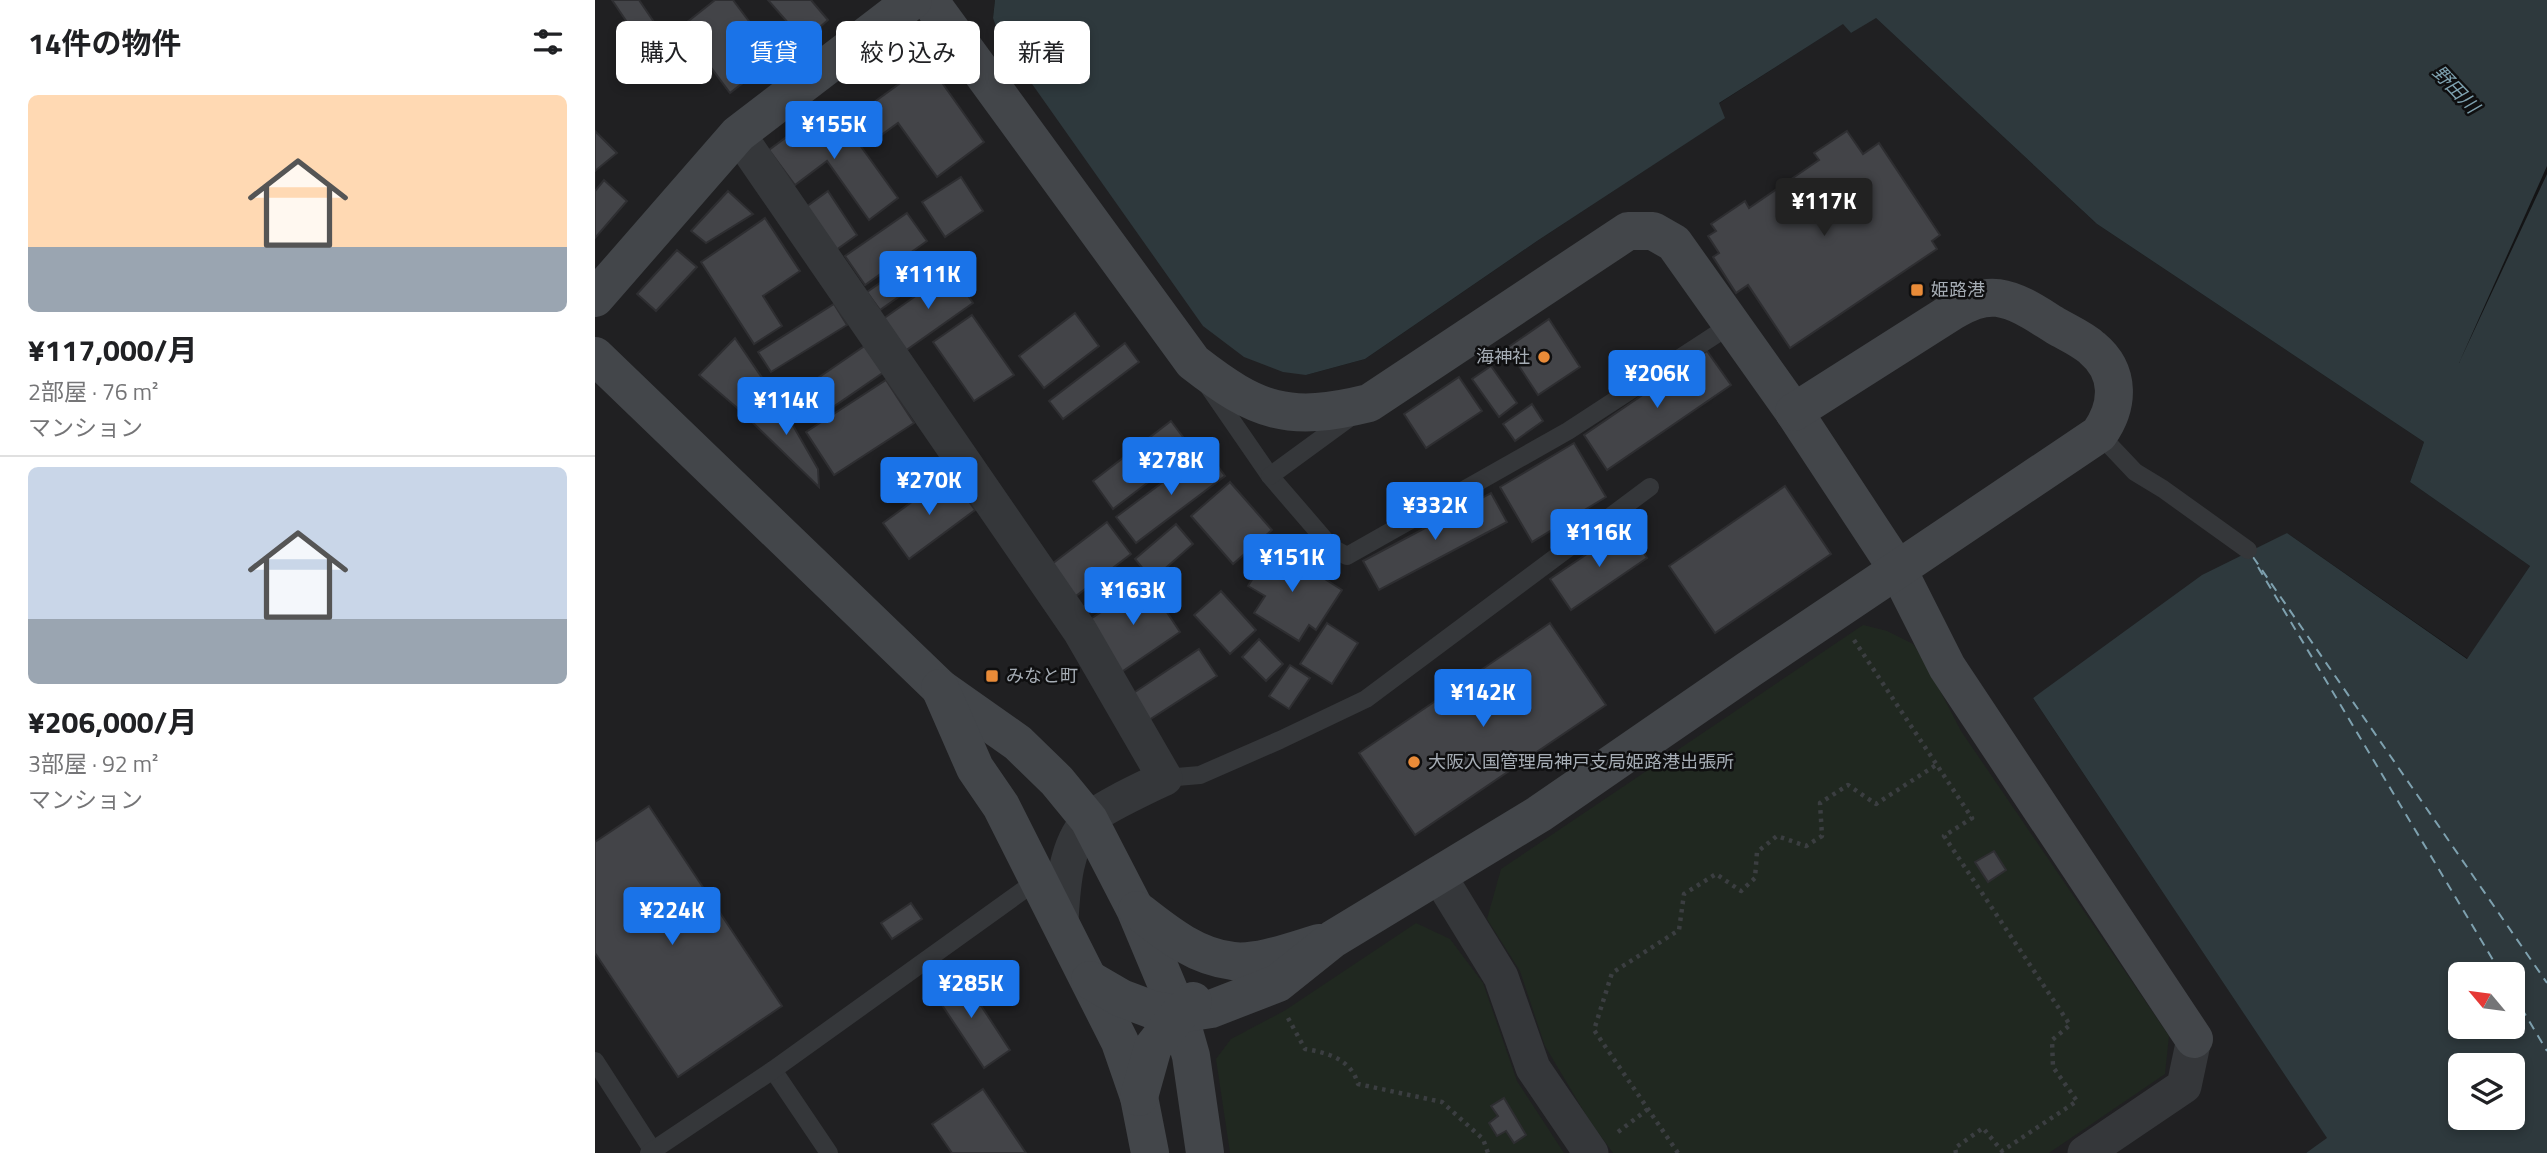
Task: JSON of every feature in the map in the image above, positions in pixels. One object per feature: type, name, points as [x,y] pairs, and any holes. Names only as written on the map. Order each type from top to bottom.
[{"type":"street","points":[[595,298],[738,134],[913,0]]},
{"type":"street","points":[[929,0],[1193,362],[1228,389],[1279,410],[1306,415],[1333,412],[1369,403],[1627,231],[1653,231],[1674,243],[1794,412],[1898,570],[1947,667],[2194,1039],[2184,1086],[2085,1153]]},
{"type":"street","points":[[738,134],[1080,631],[1165,778],[1089,820],[1070,854],[1061,920]]},
{"type":"street","points":[[1090,980],[1121,998],[1153,1010],[1179,1014],[1211,1009],[1278,983],[1333,939],[1539,814],[2099,434],[2110,418],[2113,405],[2112,373],[2094,349],[2027,307],[1999,298],[1970,302],[1794,412]]},
{"type":"street","points":[[595,356],[940,688],[1018,743],[1057,781],[1089,820],[1135,909],[1179,1014],[1191,1056],[1205,1153]]},
{"type":"street","points":[[940,688],[975,768],[1001,806],[1061,920],[1120,1042],[1139,1097],[1150,1153]]},
{"type":"street","points":[[1439,876],[1501,977],[1532,1068],[1591,1153]]},
{"type":"street","points":[[1135,909],[1174,938],[1198,951],[1235,962],[1268,957],[1333,939]]},
{"type":"street","points":[[1139,1097],[1153,1047],[1179,1014],[1235,962]]},
{"type":"lane","points":[[1193,362],[1224,412],[1270,476],[1332,548],[1347,555],[1568,430],[1732,324]]},
{"type":"lane","points":[[1270,476],[1369,403]]},
{"type":"lane","points":[[2099,434],[2135,472],[2248,550]]},
{"type":"lane","points":[[1165,778],[1200,775],[1366,699],[1650,487]]},
{"type":"lane","points":[[595,1061],[651,1152],[773,1070],[1039,879]]},
{"type":"lane","points":[[773,1070],[828,1153]]},
{"type":"path","points":[[1854,640],[1972,818],[1944,836],[2070,1025],[2052,1040],[2053,1067],[2077,1101],[2002,1152],[1983,1128],[1955,1148],[1956,1153]]},
{"type":"path","points":[[1678,1153],[1594,1030],[1612,973],[1679,930],[1684,894],[1716,874],[1741,891],[1755,878],[1757,852],[1777,836],[1806,846],[1822,836],[1819,803],[1848,785],[1876,804],[1936,765]]},
{"type":"path","points":[[1284,1011],[1305,1049],[1339,1057],[1356,1077],[1358,1084],[1442,1102],[1483,1139],[1488,1153]]},
{"type":"shaded area","points":[[595,0],[995,0],[994,84],[1051,84],[1306,375],[1365,359],[1537,241],[1724,118],[1718,104],[1844,23],[1851,33],[1875,17],[2097,224],[2424,442],[2410,482],[2530,566],[2468,659],[2287,533],[2033,698],[2328,1139],[2306,1153],[595,1153]]},
{"type":"shaded area","points":[[1863,625],[1887,631],[1913,644],[1924,660],[1961,731],[2169,1036],[2165,1074],[2049,1153],[1613,1153],[1589,1120],[1545,1046],[1520,971],[1487,919],[1501,869]]},
{"type":"shaded area","points":[[1416,923],[1450,939],[1483,983],[1517,1081],[1564,1153],[1230,1153],[1216,1059],[1231,1039],[1284,1011]]},
{"type":"water","name":"野田川","points":[[995,0],[2547,0],[2547,166],[2459,363],[2547,174],[2547,1153],[2306,1153],[2327,1138],[2033,698],[2202,575],[2287,533],[2467,659],[2530,566],[2410,482],[2424,442],[2097,224],[1876,18],[1851,33],[1843,24],[1719,103],[1725,118],[1537,241],[1365,359],[1306,375],[1283,372],[1244,357],[1203,326],[1032,84],[1090,84],[1090,21],[994,21]]},
{"type":"building","points":[[612,0],[639,0],[653,21],[626,21]]},
{"type":"building","points":[[715,0],[733,0],[749,21],[726,21],[726,84],[742,84],[730,93],[712,69],[712,21],[689,21]]},
{"type":"building","points":[[768,0],[811,0],[828,20],[822,25],[822,21],[786,21]]},
{"type":"building","points":[[899,84],[943,84],[984,142],[937,177],[898,123],[873,141],[855,116]]},
{"type":"building","points":[[827,107],[845,132],[849,130],[898,198],[869,220],[827,161],[795,185],[769,150]]},
{"type":"building","points":[[595,131],[617,153],[595,171]]},
{"type":"building","points":[[1847,131],[1863,154],[1879,143],[1940,235],[1932,241],[1937,249],[1790,348],[1748,285],[1736,293],[1713,257],[1719,253],[1708,236],[1716,231],[1711,224],[1745,201],[1749,208],[1819,160],[1814,153]]},
{"type":"building","points":[[961,177],[983,211],[945,237],[922,202]]},
{"type":"building","points":[[604,180],[627,201],[595,238],[595,191]]},
{"type":"building","points":[[728,191],[753,214],[706,243],[691,231]]},
{"type":"building","points":[[828,191],[857,235],[836,250],[806,207]]},
{"type":"building","points":[[907,213],[927,241],[865,285],[845,256]]},
{"type":"building","points":[[765,218],[800,271],[763,296],[782,326],[754,344],[701,262]]},
{"type":"building","points":[[677,250],[697,267],[656,311],[637,294]]},
{"type":"building","points":[[919,256],[931,274],[880,310],[867,292]]},
{"type":"building","points":[[951,271],[973,303],[905,351],[883,319]]},
{"type":"building","points":[[834,304],[847,325],[771,372],[758,352]]},
{"type":"building","points":[[1075,313],[1099,346],[1044,388],[1019,356]]},
{"type":"building","points":[[972,315],[1014,375],[974,401],[933,342]]},
{"type":"building","name":"海神社","points":[[1549,319],[1580,367],[1538,395],[1507,348]]},
{"type":"building","points":[[735,338],[769,388],[743,413],[699,375]]},
{"type":"building","points":[[1125,343],[1139,362],[1063,419],[1049,401]]},
{"type":"building","points":[[866,345],[884,372],[833,407],[815,380]]},
{"type":"building","points":[[1707,351],[1731,385],[1607,470],[1584,435]]},
{"type":"building","points":[[1491,366],[1517,403],[1499,417],[1472,379]]},
{"type":"building","points":[[1459,377],[1482,411],[1426,448],[1404,414]]},
{"type":"building","points":[[886,380],[914,423],[834,475],[806,432]]},
{"type":"building","points":[[776,396],[818,469],[819,487],[751,421]]},
{"type":"building","points":[[1532,404],[1543,421],[1515,441],[1503,424]]},
{"type":"building","points":[[1171,421],[1192,449],[1113,509],[1093,481]]},
{"type":"building","points":[[1574,443],[1606,497],[1532,542],[1500,487]]},
{"type":"building","points":[[1206,450],[1225,476],[1136,543],[1116,517]]},
{"type":"building","points":[[950,474],[975,510],[909,559],[883,523]]},
{"type":"building","points":[[1230,482],[1272,530],[1233,564],[1191,516]]},
{"type":"building","points":[[1785,486],[1831,554],[1715,633],[1669,566]]},
{"type":"building","points":[[1491,493],[1507,522],[1379,590],[1363,561]]},
{"type":"building","points":[[1107,522],[1131,554],[1072,599],[1048,567]]},
{"type":"building","points":[[1176,524],[1193,544],[1152,580],[1135,559]]},
{"type":"building","points":[[1627,527],[1647,558],[1571,610],[1550,579]]},
{"type":"building","points":[[1273,546],[1342,590],[1316,630],[1309,625],[1299,641],[1254,613],[1265,596],[1248,586]]},
{"type":"building","points":[[1147,582],[1180,632],[1120,673],[1086,622]]},
{"type":"building","points":[[1221,591],[1256,630],[1230,654],[1194,615]]},
{"type":"building","points":[[1327,623],[1358,643],[1332,684],[1300,664]]},
{"type":"building","points":[[1550,623],[1606,705],[1415,835],[1359,753]]},
{"type":"building","points":[[1259,639],[1283,664],[1266,681],[1242,657]]},
{"type":"building","points":[[1199,649],[1217,676],[1149,720],[1132,694]]},
{"type":"building","points":[[1290,665],[1310,678],[1289,709],[1269,696]]},
{"type":"building","points":[[649,806],[782,1006],[678,1077],[595,953],[595,842]]},
{"type":"building","points":[[1994,851],[2006,870],[1988,882],[1975,862]]},
{"type":"building","points":[[911,903],[922,919],[892,939],[881,923]]},
{"type":"building","points":[[959,972],[1010,1050],[984,1068],[932,990]]},
{"type":"building","points":[[983,1089],[1026,1153],[952,1153],[932,1124]]},
{"type":"building","points":[[1504,1098],[1526,1135],[1514,1143],[1506,1131],[1497,1136],[1489,1123],[1498,1116],[1491,1106]]},
{"type":"ferry route","points":[[2253,557],[2547,983]]},
{"type":"ferry route","points":[[2258,567],[2494,962]]},
{"type":"ferry route","points":[[2525,1014],[2547,1051]]},
{"type":"place","name":"姫路港","points":[[1917,290]]},
{"type":"place","name":"海神社","points":[[1544,357]]},
{"type":"place","name":"みなと町","points":[[992,676]]},
{"type":"place","name":"大阪入国管理局神戸支局姫路港出張所","points":[[1414,762]]}]
